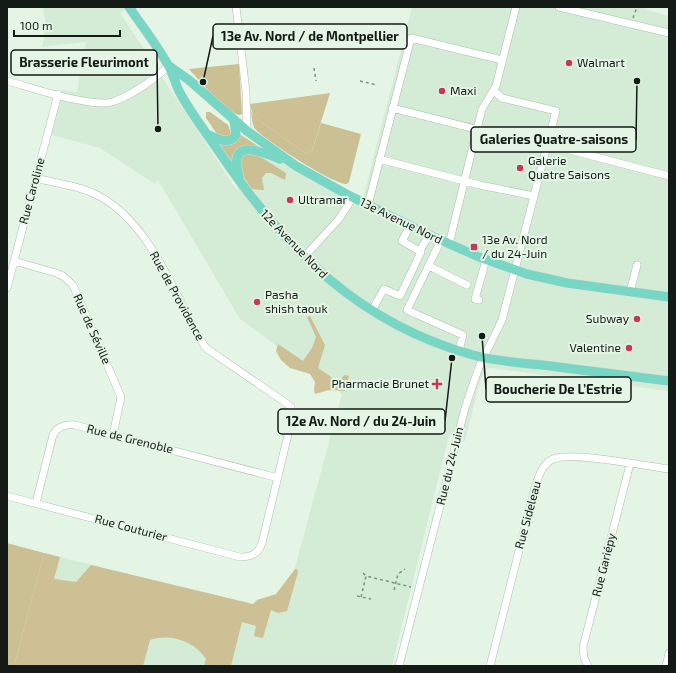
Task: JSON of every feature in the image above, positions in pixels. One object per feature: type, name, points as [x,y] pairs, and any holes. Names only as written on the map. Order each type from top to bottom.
[{"type":"main road","name":"12e Avenue Nord","points":[[128,7],[169,66],[180,91],[241,184],[279,232],[304,257],[338,287],[372,310],[416,334],[484,358],[669,381]]},
{"type":"main road","name":"13e Avenue Nord","points":[[169,66],[189,80],[247,131],[296,166],[368,205],[429,235],[486,260],[516,270],[567,283],[669,297]]},
{"type":"main road","points":[[207,134],[223,141],[229,141],[236,135],[237,130],[234,120]]},
{"type":"main road","points":[[241,184],[236,164],[238,155],[245,150],[257,150],[296,166]]},
{"type":"street","points":[[236,7],[246,92],[247,131]]},
{"type":"street","points":[[459,350],[463,335],[407,310],[429,266],[445,242],[465,181],[482,109],[494,91],[516,7]]},
{"type":"street","points":[[559,7],[669,33]]},
{"type":"street","points":[[368,205],[411,38],[502,60]]},
{"type":"street","points":[[7,81],[95,102],[112,102],[154,78],[169,66]]},
{"type":"street","name":"Rue du 24-Juin","points":[[399,666],[465,408],[474,377],[502,320],[556,111],[502,98],[494,91]]},
{"type":"street","name":"Rue Caroline","points":[[7,288],[58,94]]},
{"type":"street","points":[[392,108],[511,138],[531,140],[548,144],[669,176]]},
{"type":"street","points":[[379,159],[465,181],[534,196]]},
{"type":"street","name":"Rue de Providence","points":[[35,178],[90,192],[109,202],[126,216],[147,241],[198,336],[206,348],[291,407],[292,424],[262,543],[255,555]]},
{"type":"street","points":[[304,257],[339,219],[353,197]]},
{"type":"street","points":[[410,226],[402,241],[420,251]]},
{"type":"street","points":[[372,310],[384,289],[400,296],[420,251],[429,235]]},
{"type":"street","points":[[479,300],[475,299],[486,260]]},
{"type":"street","name":"Rue de Séville","points":[[14,261],[56,273],[63,276],[73,285],[121,398],[113,434]]},
{"type":"street","points":[[630,292],[637,265]]},
{"type":"street","points":[[429,266],[467,285]]},
{"type":"street","name":"Rue de Grenoble","points":[[36,503],[53,435],[56,429],[66,425],[75,425],[113,434],[278,478]]},
{"type":"street","name":"Rue Sideleau","points":[[490,666],[540,471],[552,459],[569,456],[669,469]]},
{"type":"street","name":"Rue Gariépy","points":[[588,666],[584,658],[583,647],[630,464]]},
{"type":"street","name":"Rue Couturier","points":[[7,496],[240,557],[255,555]]},
{"type":"street","points":[[666,666],[669,653]]},
{"type":"path","points":[[631,24],[637,7]]},
{"type":"path","points":[[371,38],[388,42]]},
{"type":"path","points":[[314,68],[316,81]]},
{"type":"path","points":[[360,81],[377,85]]},
{"type":"path","points":[[394,590],[398,574],[405,569]]},
{"type":"path","points":[[363,573],[366,576],[418,589]]},
{"type":"path","points":[[361,597],[366,576]]},
{"type":"path","points":[[357,596],[371,600]]},
{"type":"shaded area","points":[[43,7],[130,7],[120,13],[236,189],[241,184],[245,150],[296,166],[362,202],[412,7],[644,7],[644,9],[669,16],[669,391],[490,368],[486,370],[480,381],[465,441],[449,435],[392,666],[14,666],[44,553],[283,612],[342,394],[240,319],[158,180],[155,184],[100,148],[52,135],[62,90],[77,92],[86,42],[42,47],[46,25]]},
{"type":"shaded area","points":[[239,64],[242,114],[240,115],[228,109],[221,103],[189,69]]},
{"type":"shaded area","points":[[330,93],[312,151],[305,153],[253,116],[250,104]]},
{"type":"shaded area","points":[[251,111],[253,116],[305,153],[312,151],[321,123],[361,134],[349,182],[347,184],[340,182],[315,170],[261,135],[255,129]]},
{"type":"shaded area","points":[[206,112],[210,112],[228,125],[231,133],[228,138],[219,137],[206,118]]},
{"type":"shaded area","points":[[241,135],[261,148],[247,145],[242,147],[232,163],[219,143]]},
{"type":"shaded area","points":[[244,154],[256,154],[286,173],[285,180],[271,173],[266,173],[262,178],[264,190],[252,189],[242,175],[240,159]]},
{"type":"shaded area","points":[[310,316],[325,345],[318,368],[337,381],[345,375],[349,376],[345,391],[329,390],[315,394],[315,382],[310,374],[290,368],[281,360],[276,351],[278,344],[303,361],[312,348],[316,337],[307,317]]},
{"type":"shaded area","points":[[7,543],[44,553],[14,666],[7,666]]},
{"type":"shaded area","points":[[44,553],[60,557],[54,579],[76,582],[91,565],[253,604],[257,600],[276,594],[295,569],[297,569],[298,572],[287,611],[278,613],[271,610],[263,638],[254,636],[256,626],[242,622],[231,666],[204,666],[206,659],[195,647],[181,640],[166,637],[150,640],[143,666],[14,666]]},
{"type":"place","name":"Walmart","points":[[569,63]]},
{"type":"place","name":"Galeries Quatre-saisons","points":[[637,81]]},
{"type":"place","name":"13e Av. Nord / de Montpellier","points":[[203,82]]},
{"type":"place","name":"Maxi","points":[[442,91]]},
{"type":"place","name":"Brasserie Fleurimont","points":[[158,129]]},
{"type":"place","name":"Galerie Quatre Saisons","points":[[520,168]]},
{"type":"place","name":"Ultramar","points":[[290,200]]},
{"type":"place","name":"13e Av. Nord / du 24-Juin","points":[[474,247]]},
{"type":"place","name":"Pasha shish taouk","points":[[257,302]]},
{"type":"place","name":"Subway","points":[[637,319]]},
{"type":"place","name":"Boucherie De L’Estrie","points":[[482,336]]},
{"type":"place","name":"Valentine","points":[[629,348]]},
{"type":"place","name":"12e Av. Nord / du 24-Juin","points":[[452,358]]},
{"type":"place","name":"Pharmacie Brunet","points":[[437,384]]}]
